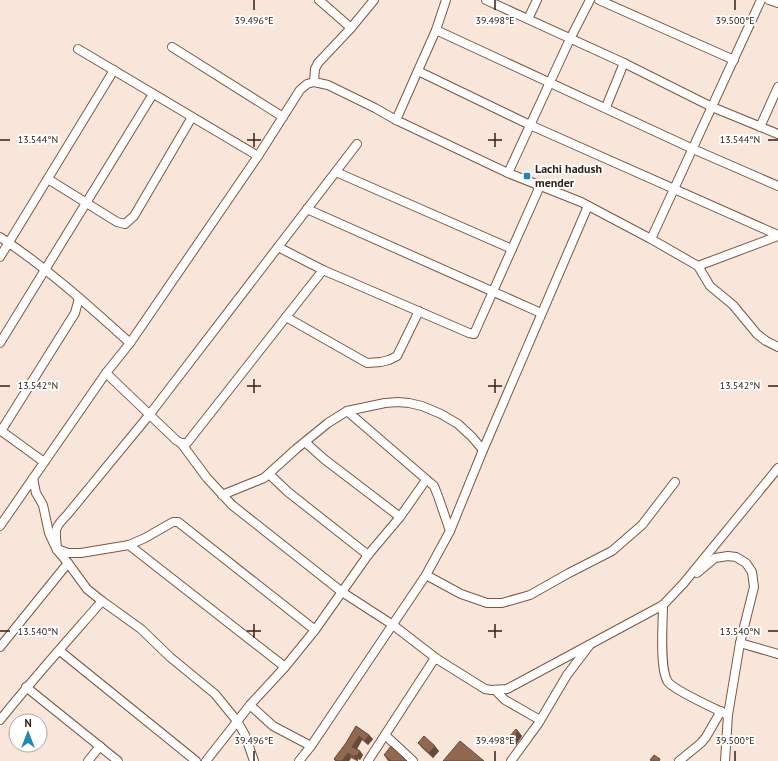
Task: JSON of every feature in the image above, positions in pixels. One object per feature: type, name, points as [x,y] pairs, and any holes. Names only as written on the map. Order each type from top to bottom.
[{"type":"street","points":[[319,0],[351,28]]},
{"type":"street","points":[[314,82],[315,69],[318,63],[351,28],[374,0]]},
{"type":"street","points":[[396,120],[436,30],[446,0]]},
{"type":"street","points":[[488,0],[624,63],[712,107],[778,134]]},
{"type":"street","points":[[528,19],[537,0]]},
{"type":"street","points":[[508,173],[549,83],[590,0]]},
{"type":"street","points":[[599,0],[734,60]]},
{"type":"street","points":[[651,239],[761,0]]},
{"type":"street","points":[[768,0],[778,3]]},
{"type":"street","points":[[436,30],[549,83],[606,107],[693,149],[778,186]]},
{"type":"street","points":[[172,47],[283,117]]},
{"type":"street","points":[[78,49],[258,156]]},
{"type":"street","points":[[606,107],[624,63]]},
{"type":"street","points":[[0,257],[114,70]]},
{"type":"street","points":[[418,71],[530,125],[778,235]]},
{"type":"street","points":[[0,526],[106,373],[130,343],[258,156],[300,90],[307,84],[314,82],[328,85],[396,120],[508,173],[588,206],[651,239],[698,266],[710,286],[733,305],[757,334],[766,341],[778,347]]},
{"type":"street","points":[[760,127],[778,87]]},
{"type":"street","points":[[0,343],[153,94]]},
{"type":"street","points":[[48,179],[116,222],[125,224],[134,216],[192,117]]},
{"type":"street","points":[[56,528],[150,414],[357,144]]},
{"type":"street","points":[[336,172],[512,249]]},
{"type":"street","points":[[278,247],[323,270],[474,334],[540,186]]},
{"type":"street","points":[[299,761],[311,746],[426,575],[450,531],[541,313],[588,206]]},
{"type":"street","points":[[307,209],[541,313]]},
{"type":"street","points":[[698,266],[778,235]]},
{"type":"street","points":[[0,237],[80,298],[130,343]]},
{"type":"street","points":[[181,443],[187,443],[323,270]]},
{"type":"street","points":[[44,462],[0,430],[75,313],[80,298]]},
{"type":"street","points":[[286,317],[367,363],[381,362],[397,356],[419,311]]},
{"type":"street","points":[[106,373],[176,440],[181,443],[207,478],[232,505],[342,592],[393,625],[437,659],[485,689],[495,690],[512,686],[663,605],[683,584],[778,468]]},
{"type":"street","points":[[222,494],[264,478],[328,423],[347,412],[385,403],[398,402],[422,406],[441,414],[458,424],[483,450]]},
{"type":"street","points":[[347,412],[434,486],[450,531]]},
{"type":"street","points":[[305,442],[324,459],[400,517]]},
{"type":"street","points":[[269,474],[288,492],[368,555]]},
{"type":"street","points":[[33,478],[36,493],[50,514],[56,528],[56,550]]},
{"type":"street","points":[[206,761],[250,705],[285,667],[315,630],[368,555],[400,517],[426,480]]},
{"type":"street","points":[[426,575],[461,594],[486,603],[502,603],[530,595],[569,572],[612,551],[642,525],[675,482]]},
{"type":"street","points":[[43,505],[49,533],[56,550],[68,563],[87,589],[141,629],[170,657],[215,694],[237,721],[254,761]]},
{"type":"street","points":[[56,550],[68,553],[81,553],[129,545],[145,538],[173,522],[178,522],[315,630]]},
{"type":"street","points":[[129,545],[285,667]]},
{"type":"street","points":[[683,584],[715,558],[736,557],[746,563],[752,572],[754,586],[724,713],[725,761]]},
{"type":"street","points":[[0,647],[68,563]]},
{"type":"street","points":[[0,720],[26,687],[60,651],[102,600]]},
{"type":"street","points":[[663,605],[663,663],[665,675],[669,683],[680,691],[724,713]]},
{"type":"street","points":[[740,643],[778,654]]},
{"type":"street","points":[[511,761],[540,720],[567,675],[591,644]]},
{"type":"street","points":[[60,651],[196,761]]},
{"type":"street","points":[[368,761],[433,662],[437,659]]},
{"type":"street","points":[[26,687],[118,761]]},
{"type":"street","points":[[495,690],[505,700],[540,720]]},
{"type":"street","points":[[250,705],[273,726],[311,746]]},
{"type":"street","points":[[679,761],[701,743],[724,713]]},
{"type":"street","points":[[385,735],[413,761]]},
{"type":"street","points":[[88,761],[100,746]]},
{"type":"building","points":[[356,726],[369,735],[365,741],[359,736],[352,747],[360,751],[357,756],[355,755],[354,757],[348,753],[342,761],[337,761],[334,759]]},
{"type":"building","points":[[516,729],[518,731],[512,739],[509,737]]},
{"type":"building","points":[[424,736],[435,746],[429,753],[418,743]]},
{"type":"building","points":[[460,741],[484,761],[443,761]]},
{"type":"building","points":[[391,746],[407,761],[391,761],[384,755]]},
{"type":"building","points":[[654,755],[660,759],[659,761],[650,760]]},
{"type":"place","name":"Lachi hadush mender","points":[[527,176]]}]
